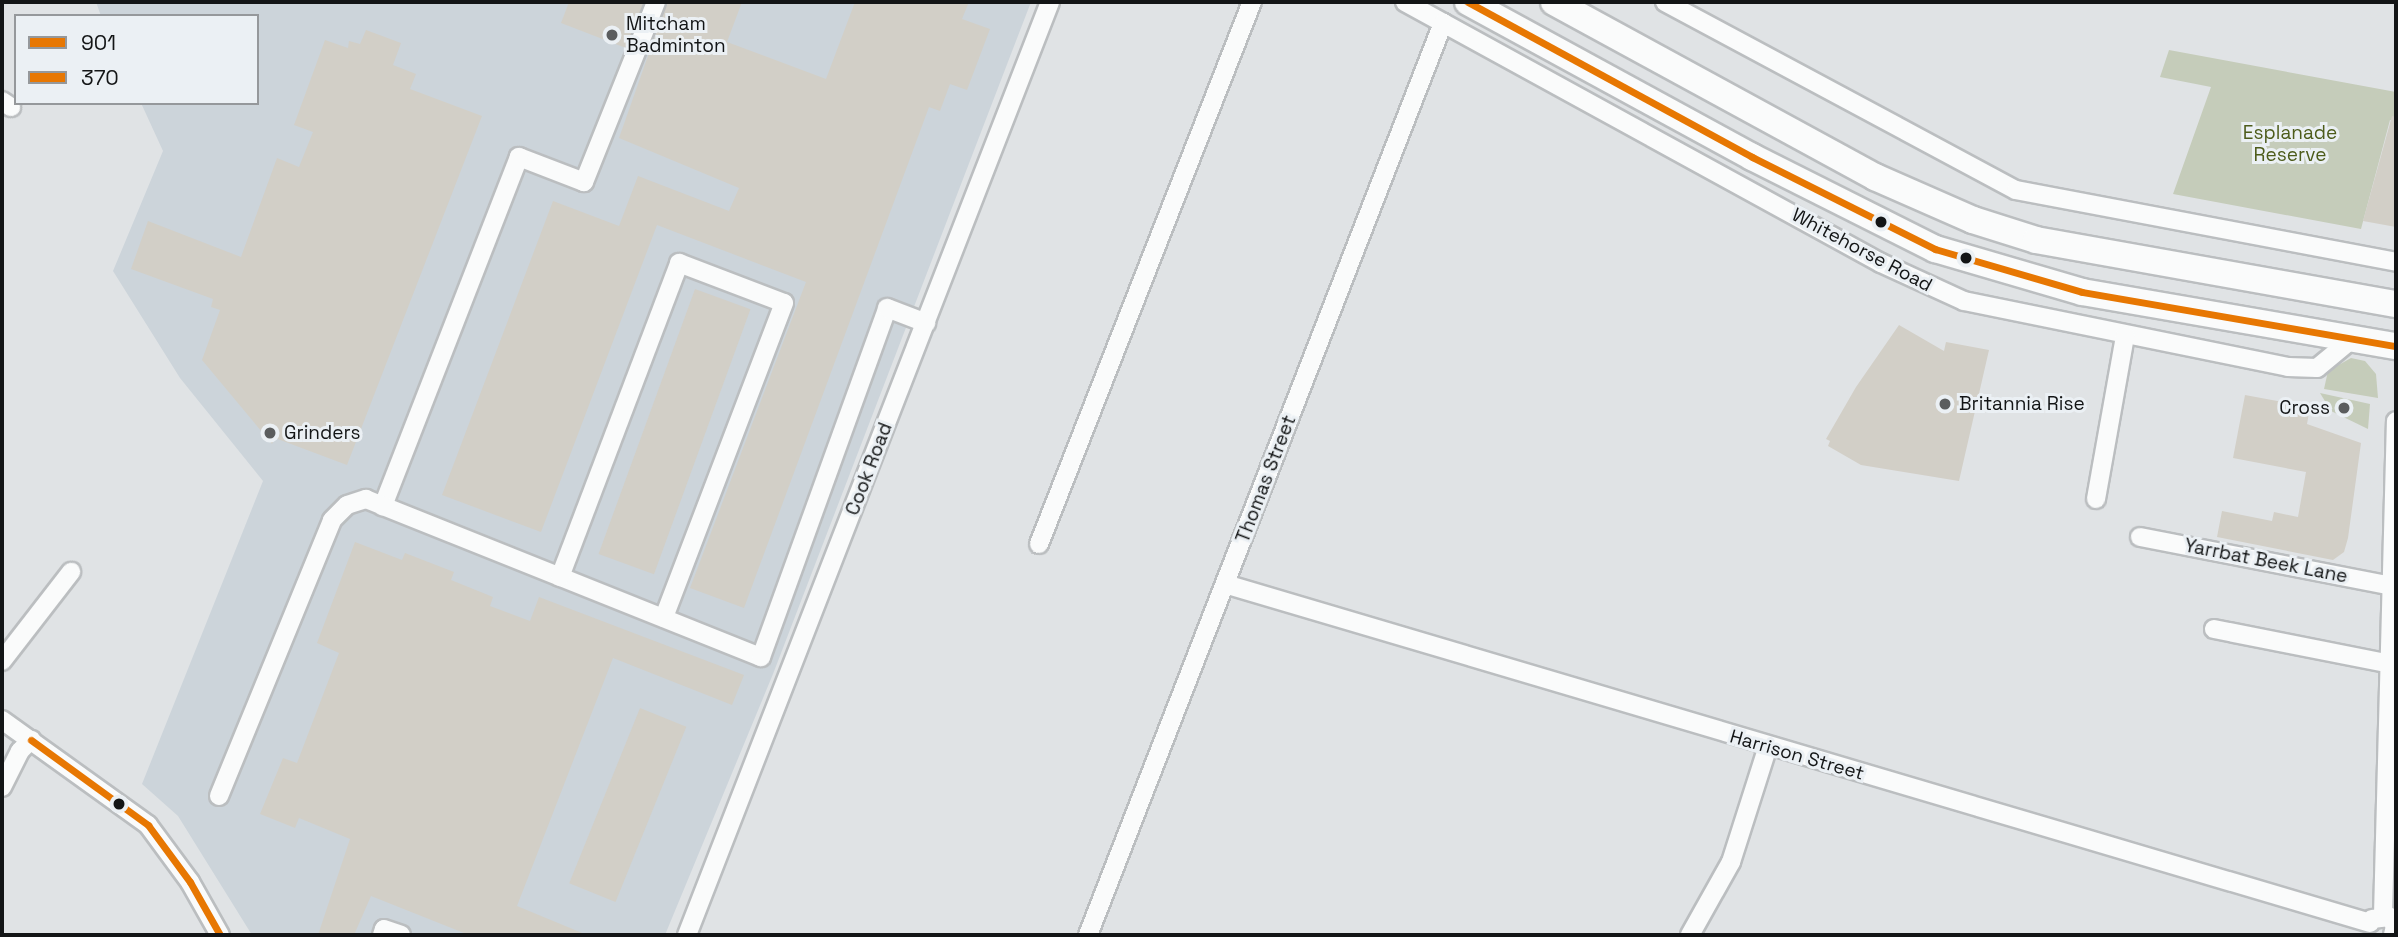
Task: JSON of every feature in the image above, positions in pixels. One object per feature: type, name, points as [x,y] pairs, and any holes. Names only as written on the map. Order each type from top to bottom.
[{"type":"highway","name":"Whitehorse Road","points":[[1468,2],[1800,183],[1935,249],[2082,292],[2396,346]]},
{"type":"highway","points":[[1554,2],[1581,8],[1875,177],[1973,220],[2083,249],[2396,304]]},
{"type":"street","points":[[383,506],[519,157],[584,182],[656,2]]},
{"type":"street","name":"Cook Road","points":[[687,935],[1050,2]]},
{"type":"street","points":[[1039,544],[1252,2]]},
{"type":"street","name":"Whitehorse Road","points":[[1405,2],[1912,279],[1987,307],[2301,369],[2317,368],[2352,339]]},
{"type":"street","points":[[1665,2],[2016,190],[2396,262]]},
{"type":"street","name":"Thomas Street","points":[[1088,935],[1443,23]]},
{"type":"street","points":[[560,577],[679,263],[784,303],[664,618]]},
{"type":"street","points":[[761,657],[887,308],[926,323]]},
{"type":"street","points":[[2096,499],[2125,336]]},
{"type":"street","points":[[2393,935],[2396,929],[2393,921],[2375,924],[2390,664],[2396,421]]},
{"type":"street","points":[[219,796],[332,520],[347,505],[366,499],[791,668]]},
{"type":"street","name":"Yarrbat Beek Lane","points":[[2140,537],[2393,581]]},
{"type":"street","points":[[2,661],[71,572]]},
{"type":"street","name":"Harrison Street","points":[[1225,584],[2375,924]]},
{"type":"street","points":[[2214,629],[2390,664]]},
{"type":"street","points":[[2,720],[148,825],[220,935]]},
{"type":"street","points":[[2,787],[20,751],[31,740]]},
{"type":"street","points":[[1690,935],[1731,862],[1768,746]]},
{"type":"street","points":[[382,935],[384,929],[401,935]]},
{"type":"shaded area","points":[[96,2],[1031,2],[773,674],[665,935],[252,935],[178,816],[142,784],[263,481],[180,378],[113,271],[163,151],[142,105],[259,105],[259,14],[100,14]]},
{"type":"green space","name":"Esplanade Reserve","points":[[2169,50],[2396,92],[2396,121],[2390,120],[2361,229],[2173,194],[2211,87],[2160,77]]},
{"type":"green space","points":[[2351,358],[2365,361],[2376,374],[2378,398],[2324,389],[2328,371]]},
{"type":"green space","points":[[2320,393],[2370,404],[2368,429],[2331,411]]},
{"type":"building","name":"Mitcham Badminton","points":[[569,2],[644,2],[626,48],[561,23]]},
{"type":"building","points":[[667,2],[742,2],[727,42],[826,79],[855,2],[969,2],[962,19],[990,29],[967,90],[950,84],[940,111],[929,107],[744,608],[690,588],[806,282],[657,225],[541,532],[442,495],[553,201],[619,226],[638,176],[729,211],[739,188],[619,138]]},
{"type":"building","points":[[366,30],[401,43],[393,65],[416,74],[410,89],[482,116],[347,465],[275,438],[272,444],[202,360],[220,310],[211,307],[213,299],[131,269],[148,221],[241,257],[277,158],[299,167],[313,132],[294,125],[325,40],[348,48],[349,41],[360,44]]},
{"type":"building","points":[[2392,116],[2396,117],[2396,227],[2363,221]]},
{"type":"building","points":[[695,289],[750,309],[654,574],[599,554]]},
{"type":"building","name":"Britannia Rise","points":[[1899,325],[1944,351],[1946,342],[1989,350],[1959,481],[1861,465],[1828,446],[1830,441],[1826,439],[1856,387]]},
{"type":"building","points":[[2245,395],[2310,407],[2307,424],[2361,443],[2348,538],[2344,552],[2333,560],[2217,537],[2222,511],[2272,521],[2274,512],[2298,517],[2306,472],[2233,458]]},
{"type":"building","points":[[355,542],[402,560],[405,553],[454,572],[451,580],[493,597],[490,606],[530,621],[539,597],[744,675],[732,705],[613,658],[517,906],[587,935],[469,935],[371,896],[354,935],[318,935],[350,839],[299,818],[295,828],[260,814],[283,758],[297,763],[339,653],[317,643]]},
{"type":"building","points":[[640,708],[686,727],[616,902],[569,883]]},
{"type":"transit line","name":"901","points":[[1468,2],[1752,157],[1935,249],[2082,292],[2396,346]]},
{"type":"transit line","name":"370","points":[[31,740],[148,825],[190,882],[220,935]]},
{"type":"place","name":"Mitcham Badminton","points":[[612,35]]},
{"type":"place","name":"Britannia Rise","points":[[1945,404]]},
{"type":"place","name":"Cross","points":[[2344,408]]},
{"type":"place","name":"Grinders","points":[[270,433]]}]
